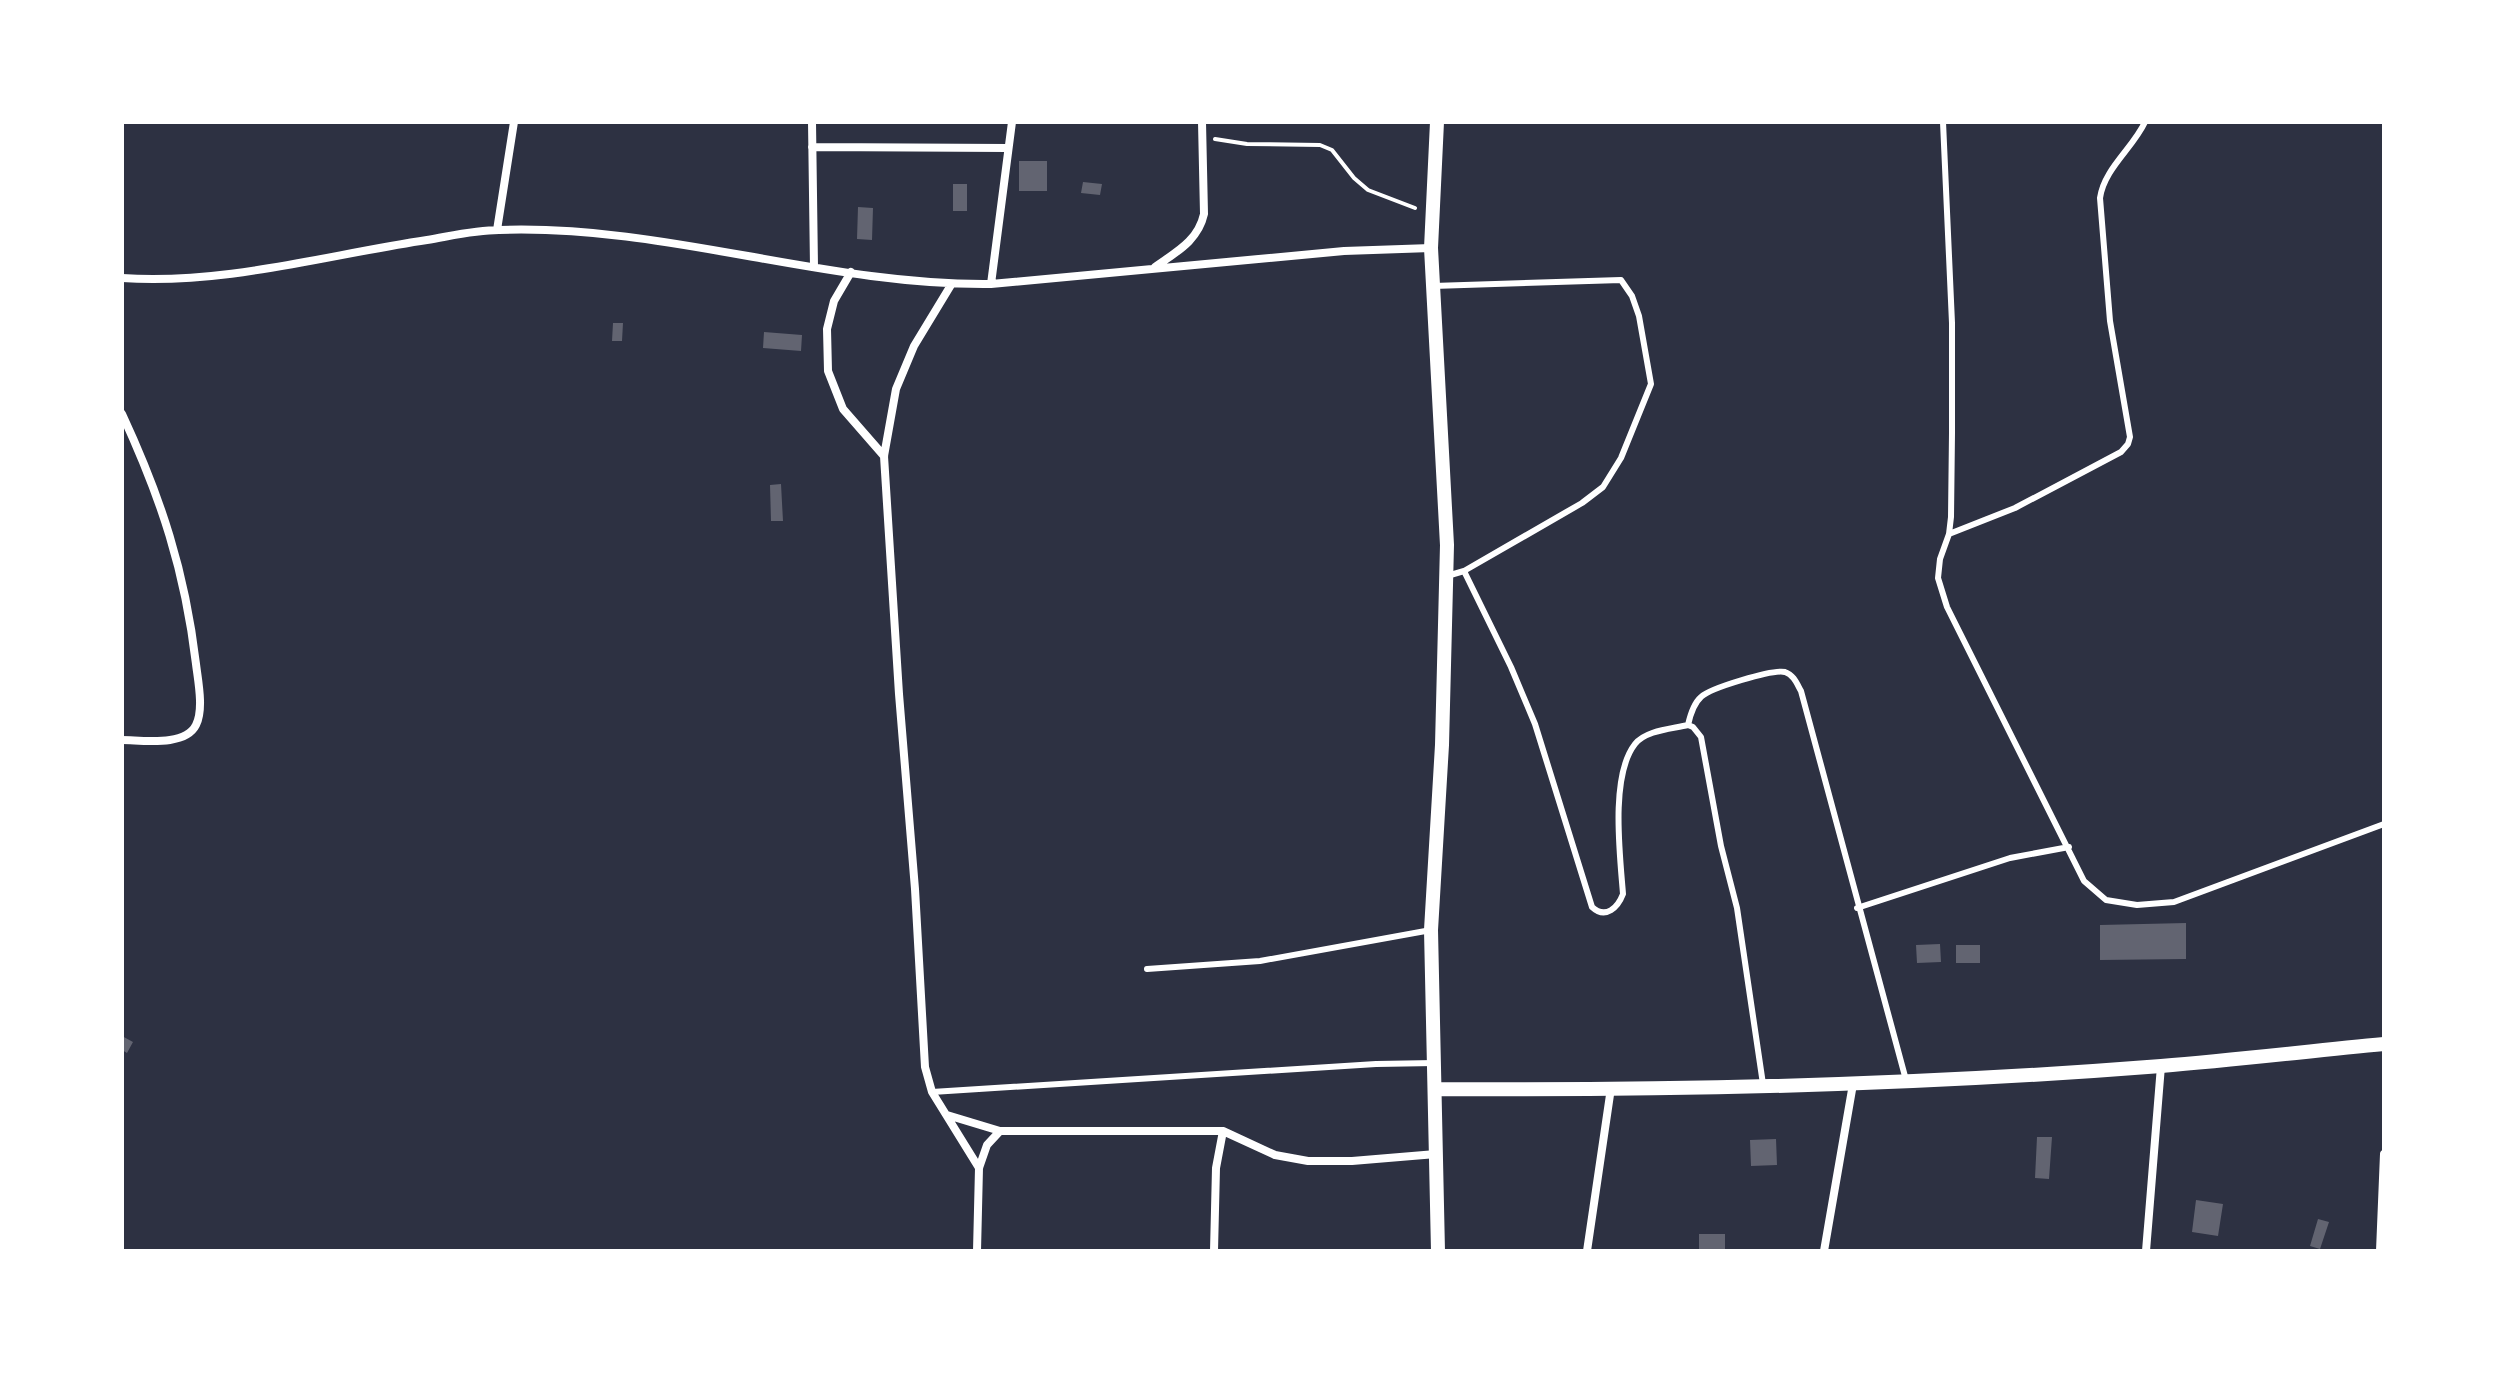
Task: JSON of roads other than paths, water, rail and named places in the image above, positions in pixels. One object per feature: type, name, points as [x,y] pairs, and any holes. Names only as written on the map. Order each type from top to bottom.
[{"type":"street","points":[[497,230],[514,122]]},
{"type":"street","points":[[812,122],[814,267]]},
{"type":"street","points":[[991,284],[1012,122]]},
{"type":"street","points":[[1153,268],[1183,248],[1202,226],[1202,122]]},
{"type":"street","points":[[1437,122],[1431,248],[1447,576],[1442,745],[1431,930],[1438,1251]]},
{"type":"street","points":[[812,147],[1008,148]]},
{"type":"street","points":[[122,278],[164,281],[210,278],[356,251],[497,230],[628,236],[814,267],[951,285],[991,284],[1344,251],[1431,248]]},
{"type":"street","points":[[851,272],[834,301],[827,329],[828,371],[843,409],[884,456]]},
{"type":"street","points":[[951,285],[914,346],[896,389],[884,456],[925,1067],[932,1092],[979,1168]]},
{"type":"street","points":[[122,414],[144,462],[174,544],[191,618],[199,708],[196,725],[185,736],[160,740],[122,740]]},
{"type":"street","points":[[1435,1089],[1853,1084],[2161,1066],[2384,1044]]},
{"type":"street","points":[[2146,1251],[2161,1066]]},
{"type":"street","points":[[1824,1251],[1853,1084]]},
{"type":"street","points":[[1587,1251],[1611,1088]]},
{"type":"street","points":[[946,1115],[1000,1131],[1223,1131],[1275,1155],[1308,1161],[1352,1161],[1436,1154]]},
{"type":"street","points":[[977,1251],[979,1168],[987,1145],[1000,1131]]},
{"type":"street","points":[[1214,1251],[1216,1168],[1223,1131]]},
{"type":"street","points":[[2380,1251],[2384,1154]]},
{"type":"lane","points":[[1943,122],[1952,323],[1949,534],[1940,559],[1938,578],[1947,607],[2084,881],[2106,900],[2137,905],[2174,902],[2384,824]]},
{"type":"lane","points":[[1949,534],[2050,491],[2121,452],[2128,444],[2130,437],[2110,321],[2100,198],[2105,179],[2137,138],[2145,122]]},
{"type":"lane","points":[[1433,286],[1621,280],[1632,296],[1639,316],[1651,384],[1621,458],[1603,487],[1533,533],[1464,571],[1447,576]]},
{"type":"lane","points":[[1464,571],[1535,724],[1573,851],[1592,907],[1597,912],[1606,913],[1614,909],[1623,894],[1618,816],[1625,765],[1636,743],[1652,733],[1688,725],[1701,737],[1721,846],[1737,908],[1763,1087]]},
{"type":"lane","points":[[1688,725],[1695,705],[1701,696],[1712,689],[1781,672],[1793,677],[1801,691],[1857,908],[1906,1080]]},
{"type":"lane","points":[[1857,908],[2010,858],[2069,847]]},
{"type":"lane","points":[[1147,969],[1260,961],[1431,930]]},
{"type":"lane","points":[[932,1092],[1435,1063]]}]
